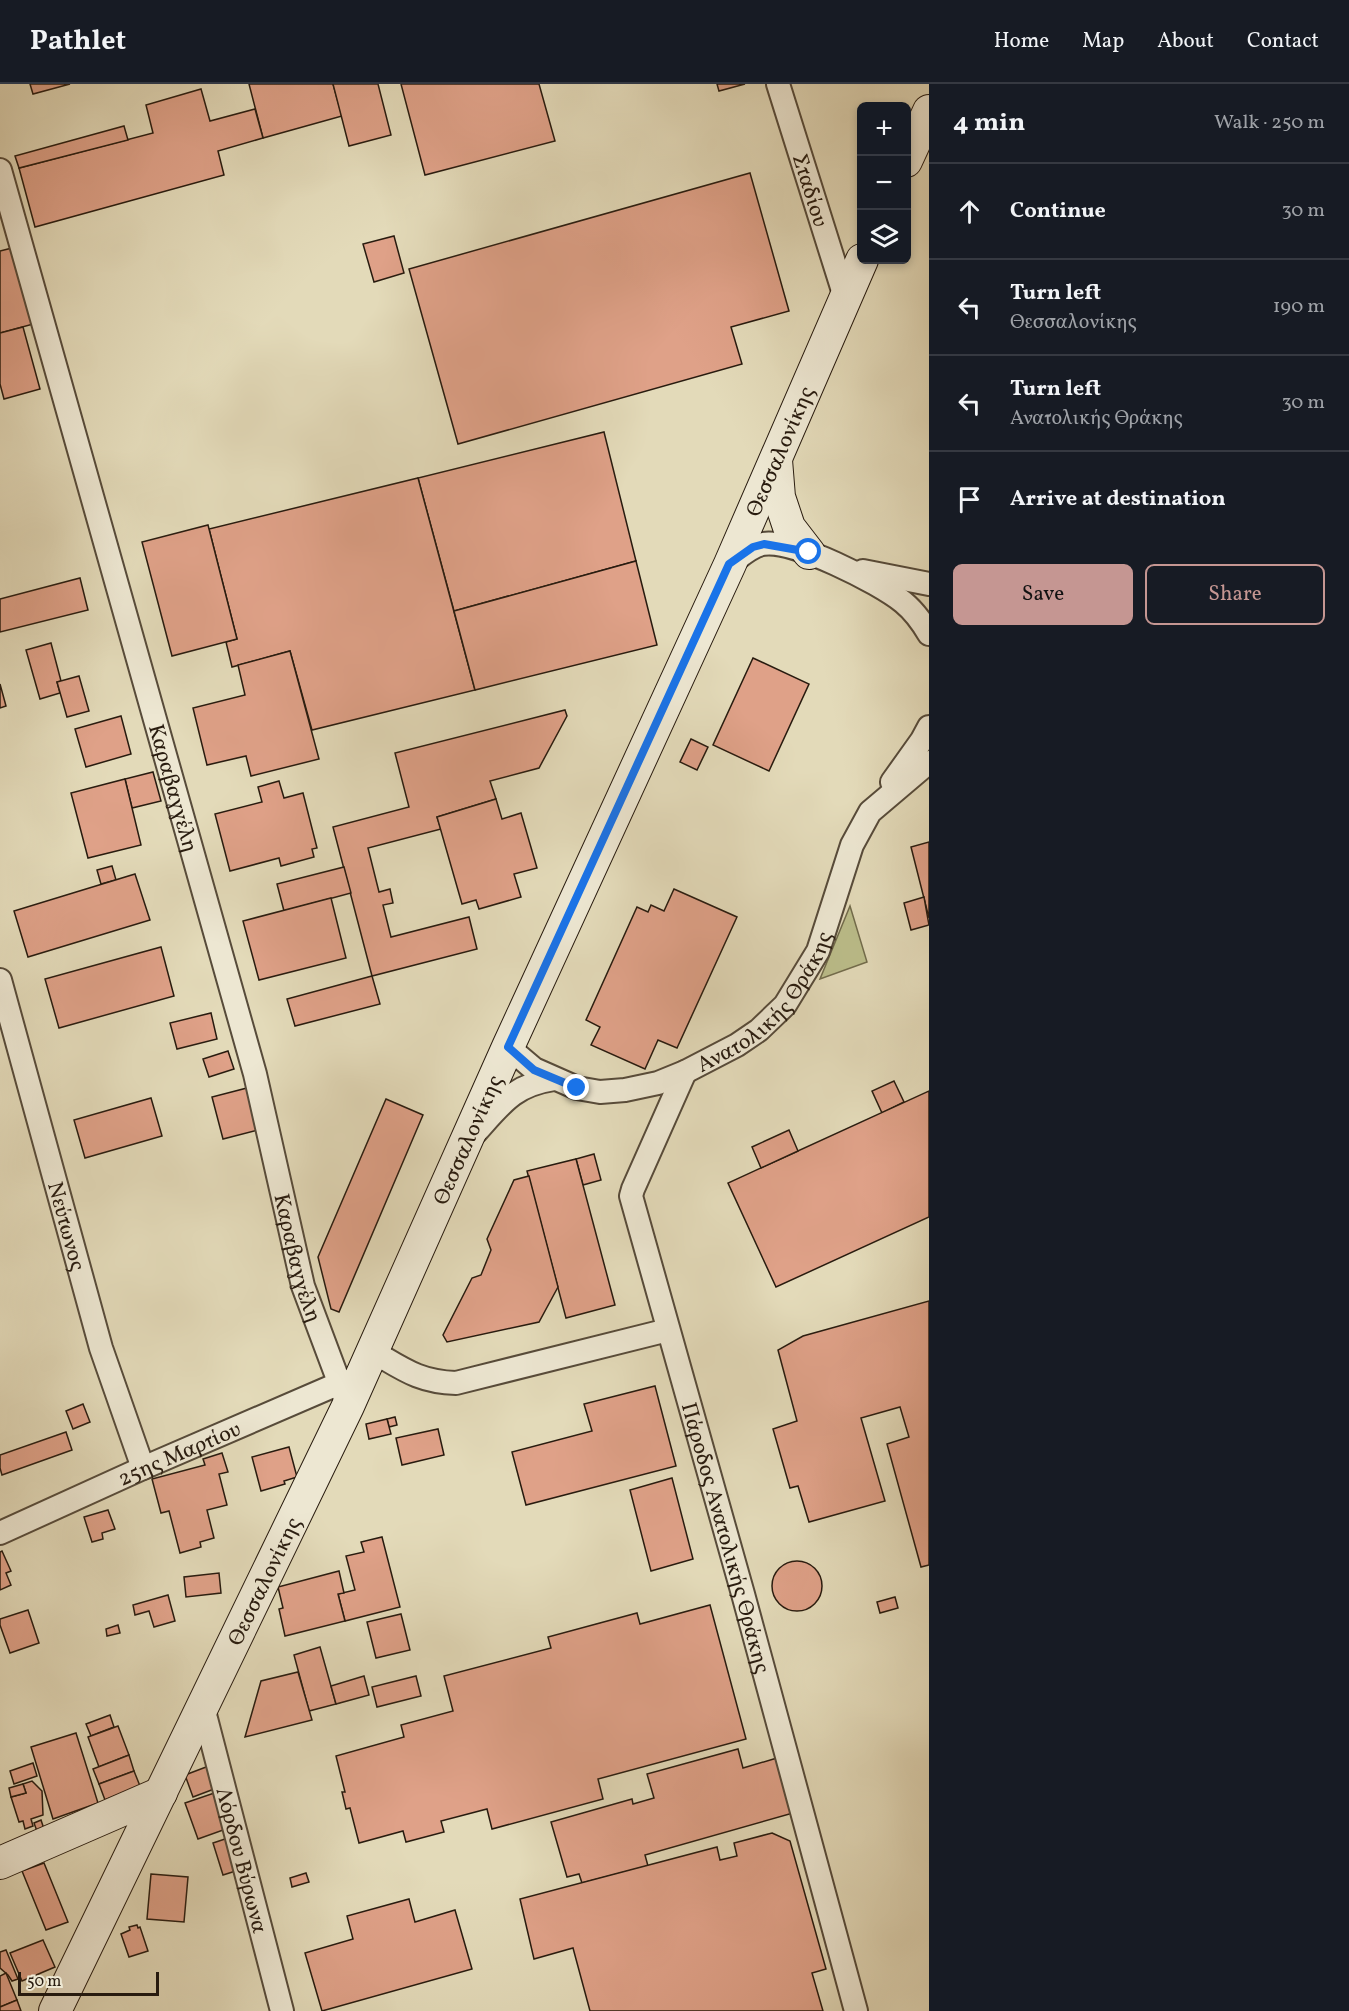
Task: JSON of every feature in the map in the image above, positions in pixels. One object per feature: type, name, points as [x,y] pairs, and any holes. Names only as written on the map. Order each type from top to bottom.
[{"type":"main road","points":[[908,156],[929,111]]},
{"type":"main road","name":"Θεσσαλονίκης","points":[[55,2011],[203,1707],[467,1143],[508,1047],[729,564],[860,264]]},
{"type":"main road","points":[[776,457],[779,497],[789,527],[809,552]]},
{"type":"main road","points":[[0,1863],[161,1792]]},
{"type":"street","name":"Σταδίου","points":[[777,84],[845,297]]},
{"type":"street","name":"Καραβαγγέλη","points":[[0,170],[255,1074],[303,1286],[355,1380]]},
{"type":"street","points":[[729,564],[753,547],[764,544],[809,552],[846,568],[902,602],[922,621],[929,634]]},
{"type":"street","points":[[846,568],[929,584]]},
{"type":"street","points":[[870,812],[929,727]]},
{"type":"street","name":"Ανατολικής Θράκης","points":[[508,1047],[534,1070],[577,1088],[600,1092],[625,1090],[658,1083],[685,1072],[759,1030],[784,1005],[818,951],[852,845],[870,812],[929,762]]},
{"type":"street","name":"Νεύτωνος","points":[[0,980],[101,1348],[143,1468]]},
{"type":"street","name":"Πάροδος Ανατολικής Θράκης","points":[[685,1072],[631,1196],[746,1605],[856,2011]]},
{"type":"street","points":[[467,1143],[502,1105],[524,1087],[554,1079]]},
{"type":"street","points":[[355,1380],[417,1377],[436,1383],[456,1383],[668,1330]]},
{"type":"street","name":"25ης Μαρτίου","points":[[0,1533],[143,1468],[355,1380]]},
{"type":"street","name":"Λόρδου Βύρωνα","points":[[203,1707],[282,2011]]},
{"type":"green space","points":[[850,906],[867,962],[820,979]]},
{"type":"building","points":[[30,84],[70,84],[33,94]]},
{"type":"building","points":[[249,84],[333,84],[342,116],[263,138]]},
{"type":"building","points":[[333,84],[378,84],[391,135],[349,146]]},
{"type":"building","points":[[401,84],[539,84],[555,141],[425,175]]},
{"type":"building","points":[[717,84],[745,84],[719,91]]},
{"type":"building","points":[[201,89],[210,121],[255,109],[263,138],[218,151],[224,175],[35,227],[19,168],[153,133],[146,105]]},
{"type":"building","points":[[124,126],[128,140],[19,168],[15,156]]},
{"type":"building","points":[[750,173],[789,311],[731,327],[742,364],[458,444],[409,269]]},
{"type":"building","points":[[394,236],[404,273],[374,282],[363,244]]},
{"type":"building","points":[[16,247],[37,323],[0,333],[0,251]]},
{"type":"building","points":[[23,327],[40,389],[4,399],[0,384],[0,333]]},
{"type":"building","points":[[604,432],[636,561],[454,611],[418,478]]},
{"type":"building","points":[[418,478],[475,690],[312,730],[290,651],[232,667],[226,642],[237,639],[209,529]]},
{"type":"building","points":[[208,525],[237,639],[172,656],[142,542]]},
{"type":"building","points":[[636,561],[657,645],[475,690],[454,611]]},
{"type":"building","points":[[80,578],[88,610],[0,632],[0,599]]},
{"type":"building","points":[[51,643],[61,681],[57,682],[60,693],[40,699],[26,650]]},
{"type":"building","points":[[290,651],[319,759],[251,776],[246,756],[207,765],[193,708],[245,695],[238,665]]},
{"type":"building","points":[[753,658],[809,684],[769,771],[713,745]]},
{"type":"building","points":[[79,676],[89,711],[67,717],[57,682]]},
{"type":"building","points":[[0,684],[6,706],[0,708]]},
{"type":"building","points":[[565,710],[567,716],[539,768],[490,781],[496,799],[437,817],[441,829],[368,848],[379,892],[390,889],[393,903],[383,905],[391,937],[469,917],[477,949],[372,976],[333,827],[409,807],[395,753]]},
{"type":"building","points":[[121,716],[131,754],[86,767],[75,729]]},
{"type":"building","points":[[691,739],[708,747],[697,770],[680,762]]},
{"type":"building","points":[[153,772],[161,801],[132,808],[125,779]]},
{"type":"building","points":[[125,779],[141,845],[88,858],[71,793]]},
{"type":"building","points":[[279,781],[284,798],[303,793],[317,848],[312,849],[314,857],[281,866],[279,858],[230,871],[215,814],[262,802],[258,787]]},
{"type":"building","points":[[496,799],[502,819],[521,813],[537,868],[514,874],[521,897],[479,909],[476,900],[462,904],[437,817]]},
{"type":"building","points":[[929,842],[929,918],[911,847]]},
{"type":"building","points":[[112,866],[116,880],[101,884],[97,870]]},
{"type":"building","points":[[344,867],[351,893],[284,911],[277,884]]},
{"type":"building","points":[[135,874],[150,920],[28,957],[14,911]]},
{"type":"building","points":[[674,889],[737,917],[677,1048],[658,1040],[645,1069],[591,1045],[600,1027],[586,1020],[637,907],[648,912],[651,905],[664,911]]},
{"type":"building","points":[[924,897],[929,925],[911,930],[904,903]]},
{"type":"building","points":[[331,898],[346,958],[259,980],[243,921]]},
{"type":"building","points":[[161,947],[174,996],[59,1028],[45,979]]},
{"type":"building","points":[[372,976],[380,1004],[295,1026],[287,999]]},
{"type":"building","points":[[211,1013],[217,1039],[177,1049],[170,1023]]},
{"type":"building","points":[[228,1051],[234,1069],[209,1077],[203,1059]]},
{"type":"building","points":[[894,1081],[904,1102],[882,1113],[872,1091]]},
{"type":"building","points":[[247,1088],[258,1130],[223,1139],[212,1097]]},
{"type":"building","points":[[929,1091],[929,1217],[776,1287],[728,1183]]},
{"type":"building","points":[[151,1098],[162,1136],[85,1158],[74,1120]]},
{"type":"building","points":[[386,1099],[423,1115],[339,1312],[331,1309],[318,1257]]},
{"type":"building","points":[[789,1130],[798,1151],[761,1168],[752,1147]]},
{"type":"building","points":[[594,1154],[601,1180],[583,1185],[576,1159]]},
{"type":"building","points":[[576,1159],[615,1305],[566,1318],[527,1171]]},
{"type":"building","points":[[529,1176],[558,1287],[539,1322],[447,1342],[443,1335],[472,1278],[481,1275],[491,1250],[487,1239],[514,1180]]},
{"type":"building","points":[[929,1301],[929,1565],[921,1567],[887,1444],[909,1437],[900,1407],[861,1418],[885,1501],[809,1522],[798,1486],[790,1488],[773,1429],[797,1421],[778,1350],[803,1336]]},
{"type":"building","points":[[655,1386],[676,1466],[526,1505],[512,1452],[592,1431],[584,1404]]},
{"type":"building","points":[[83,1404],[90,1422],[73,1429],[66,1411]]},
{"type":"building","points":[[395,1417],[397,1425],[389,1427],[387,1419]]},
{"type":"building","points":[[387,1419],[391,1434],[369,1439],[366,1424]]},
{"type":"building","points":[[438,1429],[444,1455],[402,1465],[396,1438]]},
{"type":"building","points":[[66,1432],[72,1450],[2,1475],[0,1455]]},
{"type":"building","points":[[289,1447],[297,1477],[284,1481],[285,1484],[261,1491],[252,1457]]},
{"type":"building","points":[[222,1453],[228,1472],[219,1474],[227,1505],[207,1510],[214,1538],[200,1542],[201,1547],[180,1553],[169,1511],[161,1513],[152,1479],[205,1465],[203,1459]]},
{"type":"building","points":[[672,1478],[693,1559],[651,1571],[630,1490]]},
{"type":"building","points":[[108,1510],[115,1529],[102,1533],[103,1539],[92,1542],[84,1517]]},
{"type":"building","points":[[382,1537],[400,1607],[345,1621],[338,1594],[355,1590],[346,1556],[364,1552],[361,1542]]},
{"type":"building","points":[[2,1551],[11,1571],[6,1573],[11,1585],[0,1590],[0,1552]]},
{"type":"building","points":[[797,1561],[811,1565],[818,1572],[822,1586],[818,1600],[811,1607],[797,1611],[783,1607],[776,1600],[772,1586],[776,1572],[783,1565]]},
{"type":"building","points":[[339,1571],[344,1593],[338,1594],[345,1621],[285,1636],[279,1609],[283,1608],[278,1587]]},
{"type":"building","points":[[219,1573],[221,1593],[186,1597],[184,1577]]},
{"type":"building","points":[[168,1595],[175,1621],[154,1627],[149,1611],[135,1615],[133,1605]]},
{"type":"building","points":[[895,1597],[898,1608],[880,1613],[877,1602]]},
{"type":"building","points":[[710,1605],[746,1739],[598,1779],[603,1799],[492,1829],[487,1809],[441,1821],[444,1832],[406,1842],[403,1831],[359,1843],[350,1808],[346,1809],[342,1792],[345,1792],[336,1756],[404,1737],[401,1725],[453,1711],[444,1676],[551,1648],[548,1637],[637,1613],[640,1624]]},
{"type":"building","points":[[28,1610],[39,1643],[10,1653],[0,1619]]},
{"type":"building","points":[[401,1614],[410,1650],[376,1658],[367,1622]]},
{"type":"building","points":[[118,1625],[120,1633],[107,1636],[106,1629]]},
{"type":"building","points":[[320,1647],[336,1704],[309,1711],[294,1655]]},
{"type":"building","points":[[298,1672],[312,1720],[245,1737],[261,1681]]},
{"type":"building","points":[[364,1676],[369,1695],[336,1704],[331,1686]]},
{"type":"building","points":[[416,1676],[421,1696],[377,1707],[372,1687]]},
{"type":"building","points":[[110,1715],[114,1727],[91,1736],[86,1724]]},
{"type":"building","points":[[118,1726],[129,1755],[99,1767],[88,1737]]},
{"type":"building","points":[[76,1733],[98,1803],[53,1819],[31,1747]]},
{"type":"building","points":[[738,1749],[743,1768],[777,1758],[793,1813],[645,1855],[648,1866],[582,1883],[579,1874],[567,1877],[551,1822],[632,1799],[633,1804],[654,1798],[647,1774]]},
{"type":"building","points":[[129,1755],[134,1771],[99,1784],[93,1769]]},
{"type":"building","points":[[33,1763],[37,1776],[14,1784],[10,1771]]},
{"type":"building","points":[[214,1764],[222,1786],[193,1797],[185,1775]]},
{"type":"building","points":[[134,1771],[140,1786],[105,1800],[99,1784]]},
{"type":"building","points":[[32,1781],[42,1791],[43,1815],[31,1819],[33,1826],[25,1829],[23,1821],[19,1822],[11,1797],[26,1793],[23,1784]]},
{"type":"building","points":[[23,1784],[26,1793],[11,1797],[9,1788]]},
{"type":"building","points":[[223,1790],[226,1829],[198,1839],[185,1803]]},
{"type":"building","points":[[41,1820],[45,1832],[38,1834],[34,1823]]},
{"type":"building","points":[[772,1833],[790,1841],[826,1969],[812,1973],[823,2011],[590,2011],[573,1948],[534,1959],[520,1899],[717,1847],[720,1860],[737,1856],[734,1843]]},
{"type":"building","points":[[231,1837],[242,1869],[223,1875],[213,1843]]},
{"type":"building","points":[[44,1863],[68,1922],[46,1930],[22,1871]]},
{"type":"building","points":[[306,1873],[309,1882],[292,1887],[290,1878]]},
{"type":"building","points":[[151,1874],[188,1877],[184,1922],[147,1919]]},
{"type":"building","points":[[409,1899],[415,1922],[455,1910],[472,1969],[322,2011],[305,1953],[353,1939],[347,1916]]},
{"type":"building","points":[[137,1925],[138,1928],[140,1927],[148,1951],[129,1957],[121,1934],[130,1930],[129,1927]]},
{"type":"building","points":[[43,1940],[55,1967],[22,1981],[10,1953]]},
{"type":"building","points":[[6,1950],[18,1979],[12,1981],[0,1968],[0,1952]]},
{"type":"building","points":[[6,1973],[17,2000],[0,2007],[0,1976]]},
{"type":"building","points":[[17,2000],[21,2011],[0,2011],[0,2007]]},
{"type":"route","points":[[577,1088],[534,1070],[508,1047],[729,564],[753,547],[764,544],[776,544],[809,552]]}]
